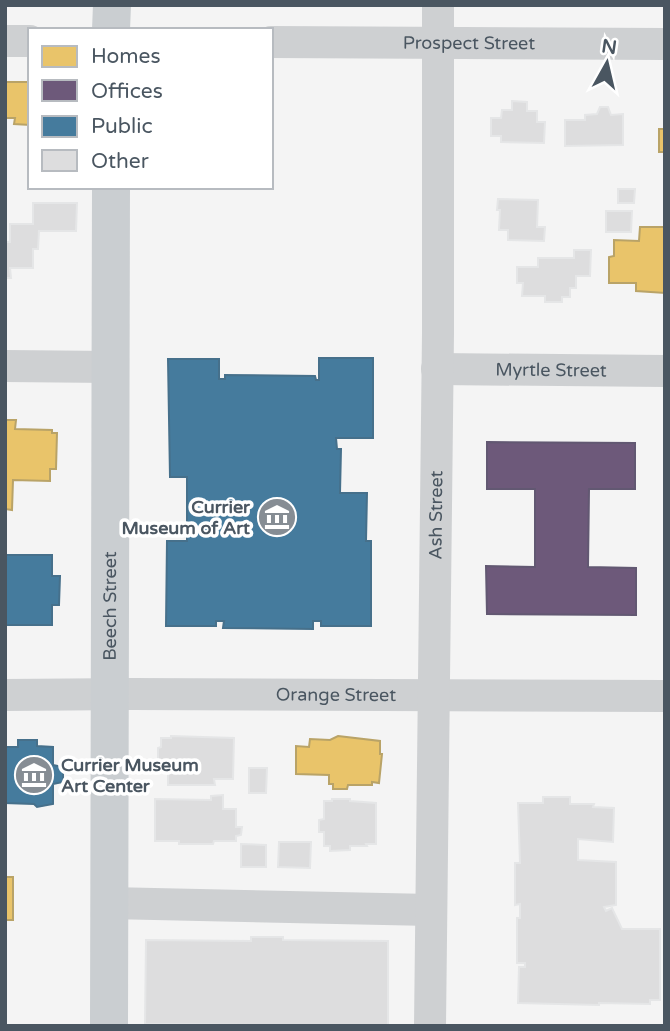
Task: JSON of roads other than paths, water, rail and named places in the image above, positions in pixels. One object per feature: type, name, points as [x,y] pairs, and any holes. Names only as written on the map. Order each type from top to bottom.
[{"type":"main road","points":[[111,28],[112,5]]},
{"type":"main road","name":"Beech Street","points":[[109,1026],[111,189]]},
{"type":"street","name":"Ash Street","points":[[430,1026],[438,5]]},
{"type":"street","points":[[5,41],[28,41]]},
{"type":"street","name":"Prospect Street","points":[[273,43],[665,44]]},
{"type":"street","points":[[5,366],[111,367]]},
{"type":"street","name":"Myrtle Street","points":[[437,369],[665,371]]},
{"type":"street","name":"Orange Street","points":[[5,695],[665,696]]},
{"type":"street","points":[[109,903],[431,910]]},
{"type":"place","name":"Currier Museum of Art","points":[[277,517]]},
{"type":"place","name":"Currier Museum Art Center","points":[[34,775]]}]
